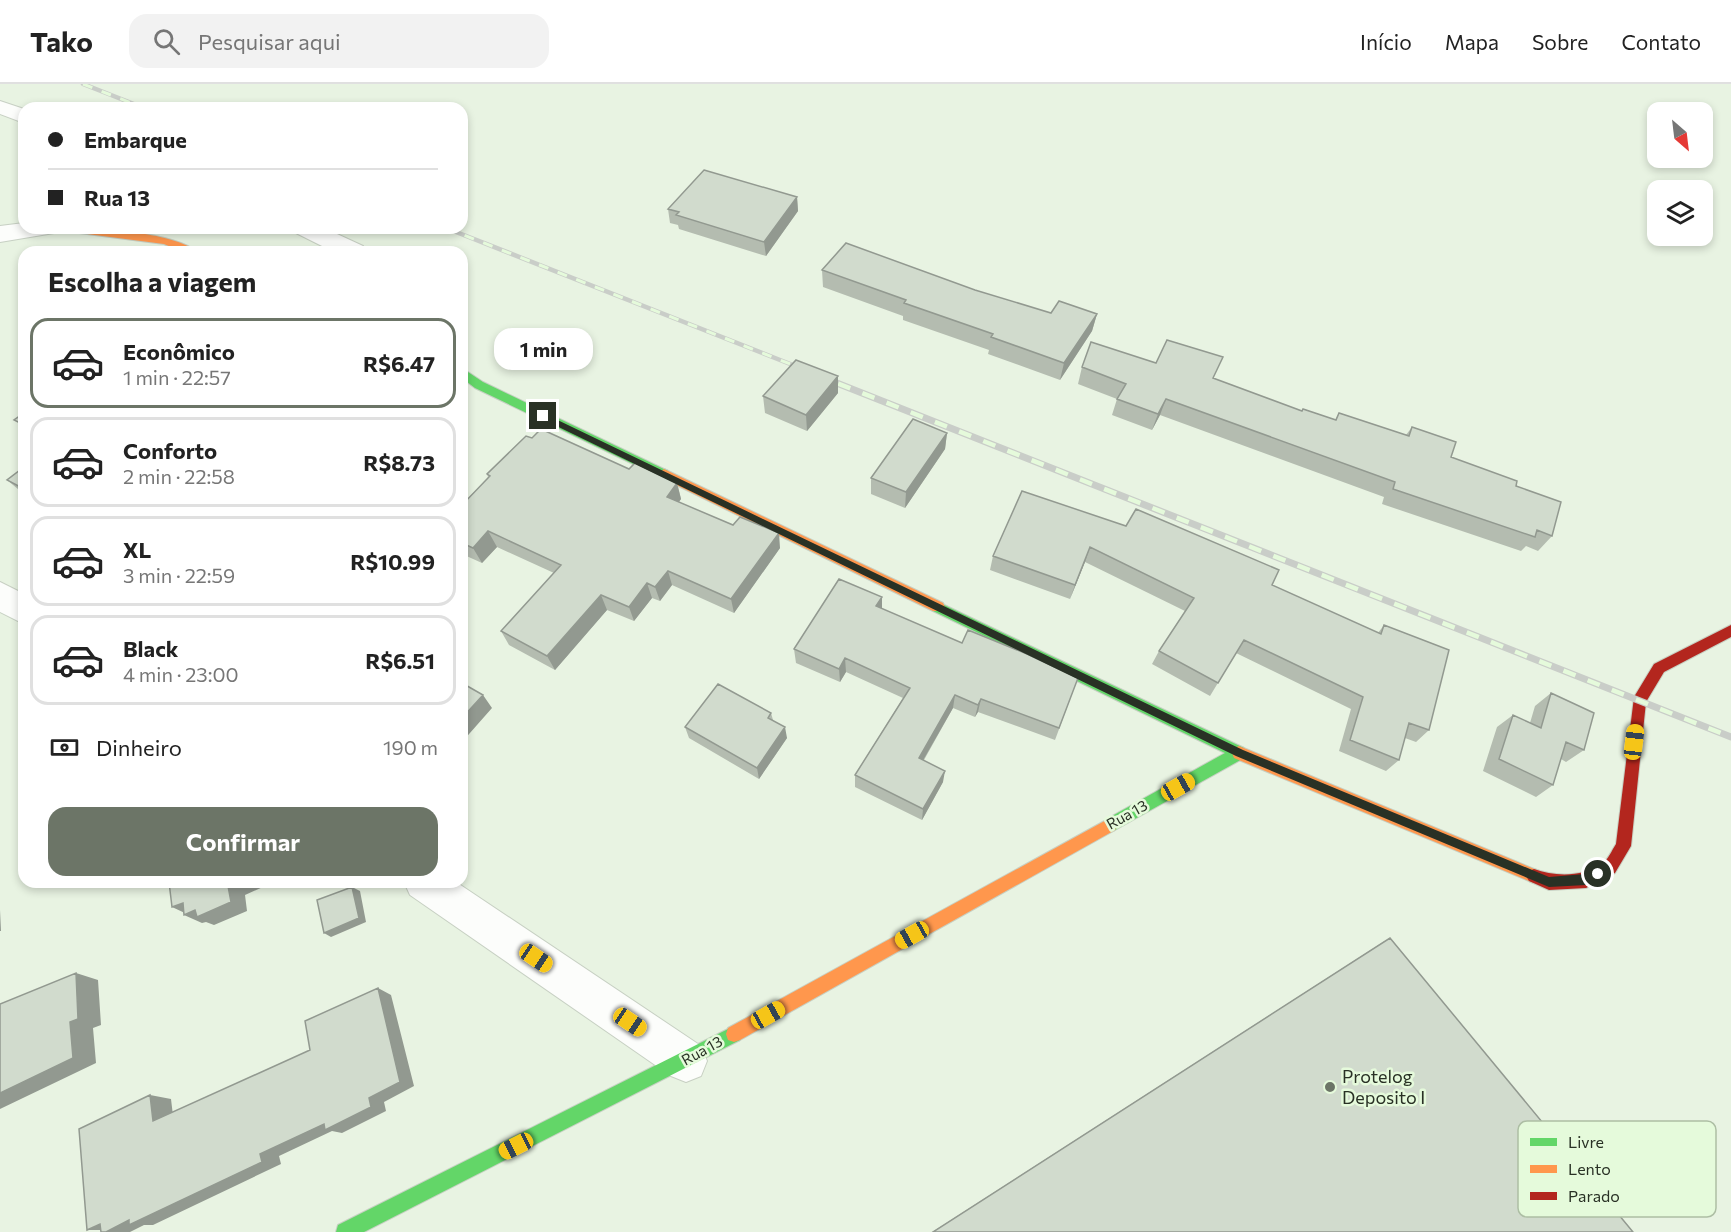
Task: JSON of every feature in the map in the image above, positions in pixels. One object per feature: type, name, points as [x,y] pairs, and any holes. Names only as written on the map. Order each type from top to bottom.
[{"type":"street","points":[[0,107],[18,114]]},
{"type":"street","points":[[0,234],[18,232]]},
{"type":"street","points":[[111,234],[166,241],[178,246]]},
{"type":"street","points":[[316,234],[342,246]]},
{"type":"street","points":[[468,376],[490,390],[1239,753],[1549,882],[1586,879],[1610,868],[1623,846],[1639,701],[1659,668],[1731,631]]},
{"type":"street","points":[[0,595],[18,607]]},
{"type":"street","name":"Rua 13","points":[[345,1232],[686,1060],[1239,753]]},
{"type":"street","points":[[432,888],[686,1060]]},
{"type":"building","points":[[704,170],[797,197],[764,242],[676,215],[679,212],[668,209]]},
{"type":"building","points":[[846,243],[975,290],[1051,313],[1059,301],[1097,314],[1064,363],[991,337],[993,334],[904,303],[906,300],[822,270]]},
{"type":"building","points":[[1167,340],[1223,357],[1213,378],[1302,411],[1303,409],[1336,420],[1339,413],[1409,436],[1412,427],[1456,442],[1451,457],[1517,481],[1516,486],[1561,502],[1552,536],[1537,530],[1535,537],[1393,489],[1395,482],[1166,399],[1158,414],[1117,399],[1126,384],[1082,367],[1091,342],[1156,363]]},
{"type":"building","points":[[796,360],[838,376],[806,415],[763,396]]},
{"type":"building","points":[[913,419],[947,433],[906,492],[871,478]]},
{"type":"building","points":[[541,429],[629,469],[635,463],[677,483],[667,497],[733,525],[740,517],[779,533],[731,599],[668,571],[655,587],[647,583],[629,607],[601,595],[547,656],[501,631],[561,565],[488,531],[473,548],[468,546],[468,499],[490,476],[487,474],[526,436],[532,438]]},
{"type":"building","points":[[18,472],[18,486],[7,480]]},
{"type":"building","points":[[1022,491],[1126,526],[1136,509],[1279,570],[1272,585],[1381,634],[1384,625],[1449,650],[1429,730],[1409,723],[1399,760],[1350,740],[1363,697],[1244,640],[1218,683],[1159,651],[1194,598],[1090,547],[1075,585],[993,556]]},
{"type":"building","points":[[839,579],[882,597],[876,606],[962,643],[968,630],[1078,678],[1059,728],[981,699],[978,705],[955,695],[919,758],[945,771],[923,809],[855,775],[910,688],[845,658],[839,669],[794,649]]},
{"type":"building","points":[[718,684],[771,713],[768,718],[785,727],[757,768],[685,727]]},
{"type":"building","points":[[468,686],[483,695],[468,711]]},
{"type":"building","points":[[1551,693],[1594,713],[1584,750],[1566,742],[1553,785],[1499,759],[1513,715],[1541,728]]},
{"type":"building","points":[[170,888],[228,888],[231,902],[197,917],[195,910],[184,915],[183,903],[172,907]]},
{"type":"building","points":[[352,888],[359,918],[324,933],[317,900]]},
{"type":"building","name":"Protelog Deposito I","points":[[1390,938],[1541,1121],[1518,1121],[1518,1217],[1621,1217],[1633,1232],[933,1232]]},
{"type":"building","points":[[76,973],[78,1019],[70,1022],[73,1058],[0,1093],[0,1004]]},
{"type":"building","points":[[378,988],[400,1082],[369,1098],[371,1107],[325,1130],[324,1124],[260,1154],[262,1162],[129,1225],[129,1220],[106,1232],[101,1232],[100,1224],[87,1230],[79,1129],[150,1095],[153,1121],[310,1050],[305,1021]]},
{"type":"railway","points":[[83,84],[129,102]]},
{"type":"railway","points":[[461,234],[818,375]]},
{"type":"railway","points":[[814,374],[1731,737]]},
{"type":"traffic: fast","points":[[468,377],[479,385],[664,474]]},
{"type":"traffic: fast","points":[[938,607],[1239,753],[1110,825]]},
{"type":"traffic: fast","points":[[345,1232],[734,1034]]},
{"type":"traffic: slow","points":[[111,234],[166,241],[178,246]]},
{"type":"traffic: slow","points":[[664,474],[938,607]]},
{"type":"traffic: slow","points":[[1239,753],[1534,876]]},
{"type":"traffic: slow","points":[[734,1034],[1110,825]]},
{"type":"traffic: jam","points":[[1534,876],[1549,882],[1586,880],[1610,868],[1623,846],[1639,701],[1659,668],[1731,631]]},
{"type":"place","name":"Protelog Deposito I","points":[[1330,1087]]},
{"type":"route","points":[[543,416],[1239,753],[1549,882],[1586,879],[1598,874]]}]
